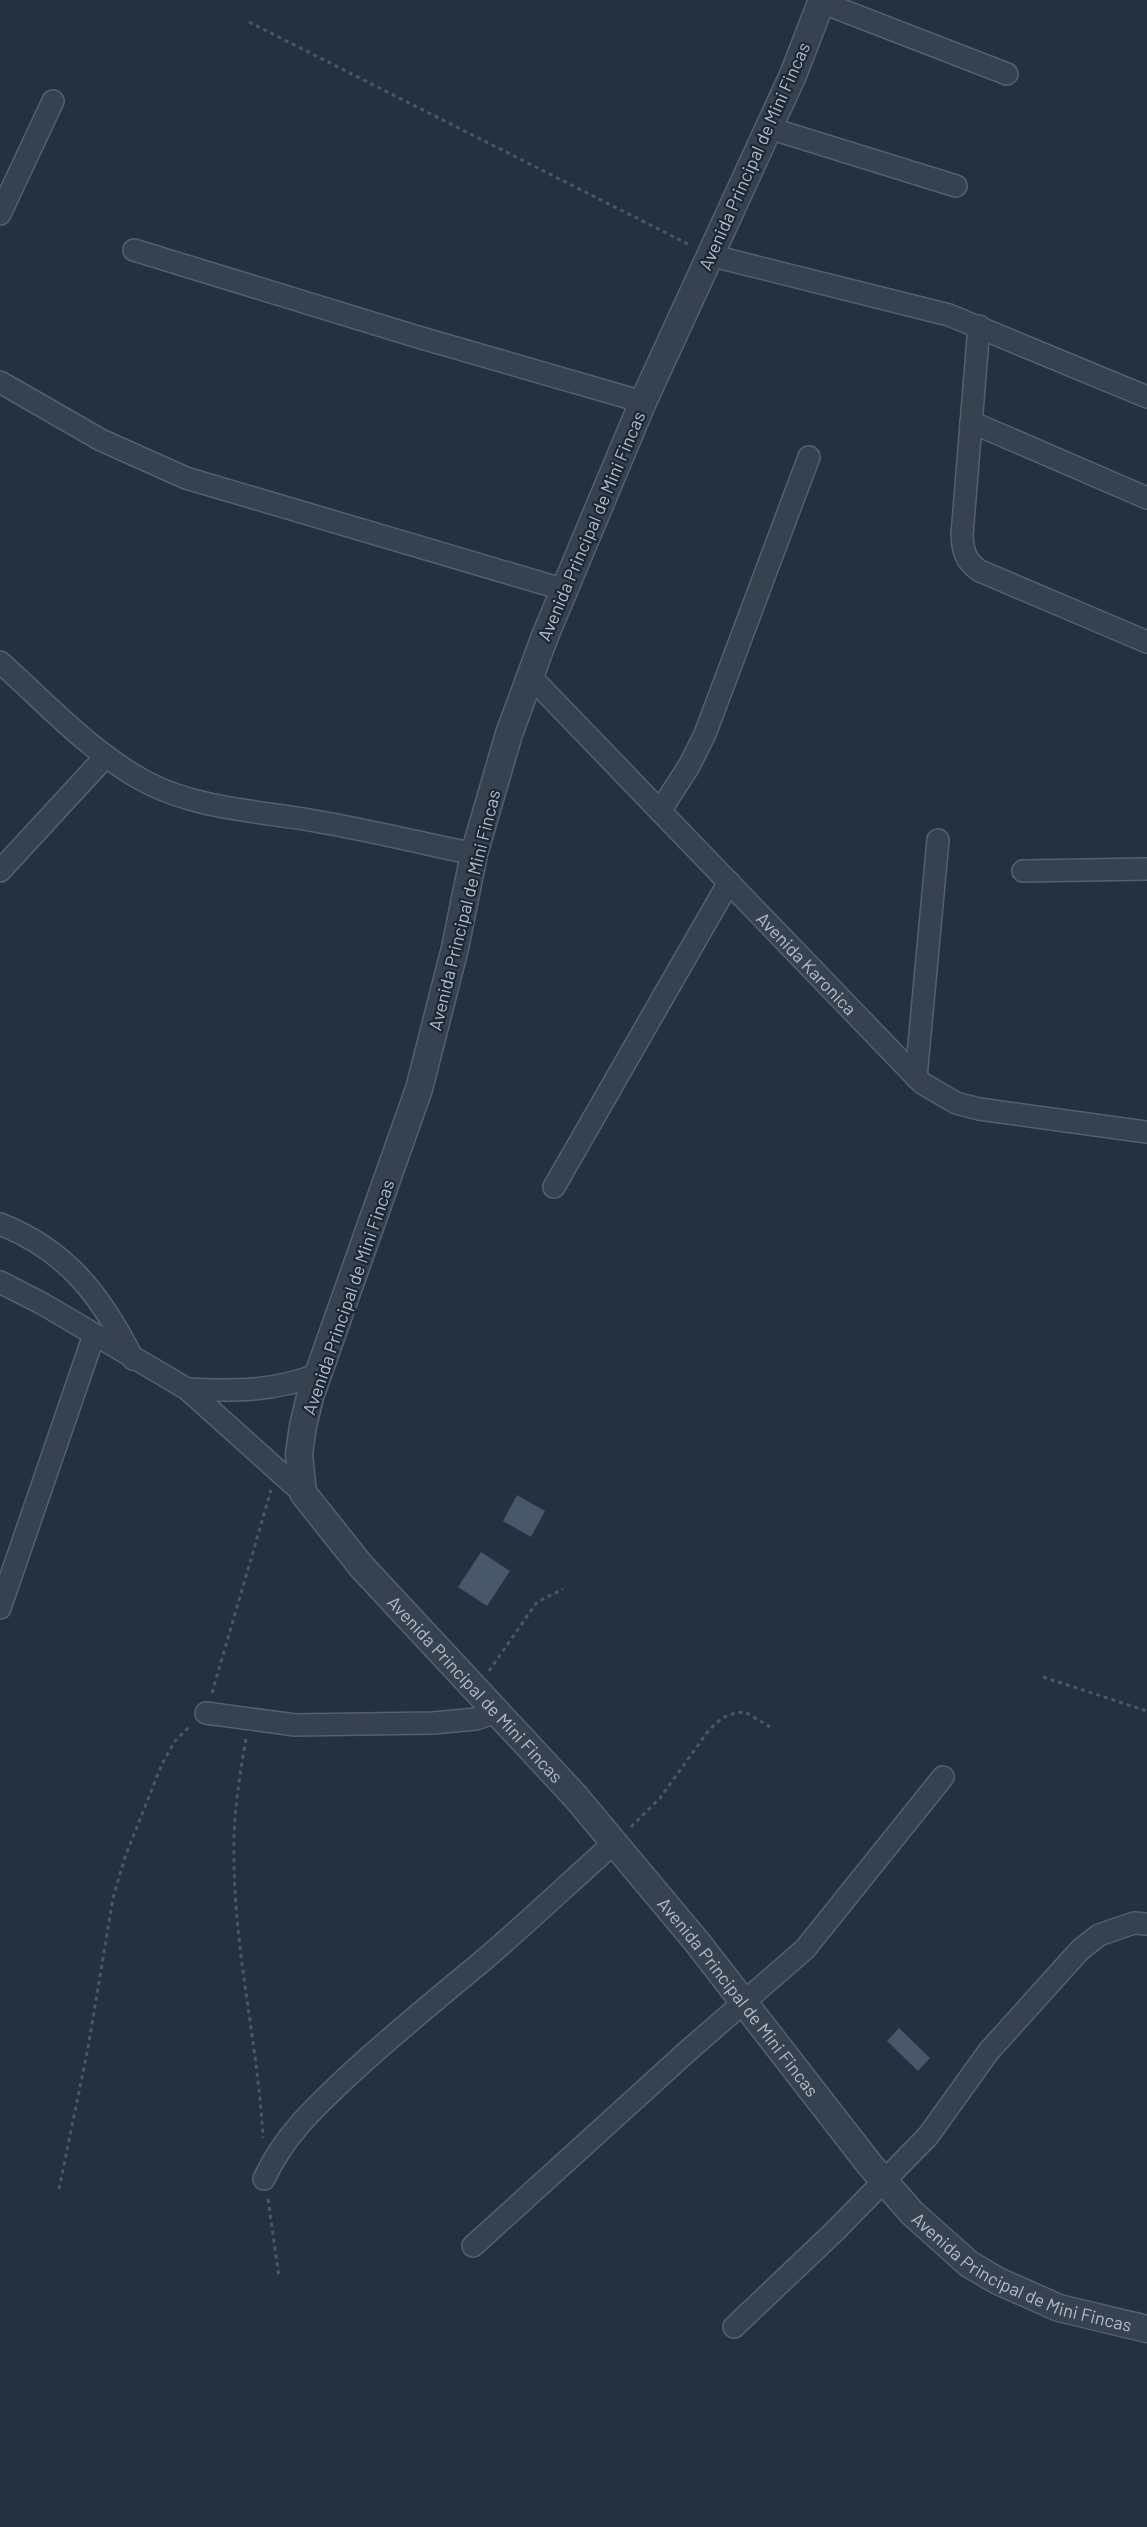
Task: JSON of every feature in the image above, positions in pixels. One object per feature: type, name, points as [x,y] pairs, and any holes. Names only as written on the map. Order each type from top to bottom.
[{"type":"street","points":[[821,1],[1007,74]]},
{"type":"street","name":"Avenida Principal de Mini Fincas","points":[[821,1],[793,75],[709,254],[562,589],[509,734],[474,854],[455,948],[419,1090],[386,1190],[318,1374],[302,1426],[299,1454],[303,1492],[361,1566],[576,1796],[697,1942],[885,2182],[912,2213],[969,2264],[998,2282],[1059,2308],[1147,2329]]},
{"type":"street","points":[[0,214],[53,101]]},
{"type":"street","points":[[769,128],[956,186]]},
{"type":"street","points":[[134,250],[418,337],[643,402]]},
{"type":"street","points":[[709,254],[949,316],[979,326],[1147,397]]},
{"type":"street","points":[[979,326],[962,534],[966,557],[971,565],[1147,642]]},
{"type":"street","points":[[0,382],[101,440],[186,478],[562,589]]},
{"type":"street","points":[[971,422],[1147,498]]},
{"type":"street","points":[[660,811],[689,766],[705,734],[809,457]]},
{"type":"street","points":[[0,662],[106,756],[145,782],[169,793],[210,804],[318,822],[474,854]]},
{"type":"street","name":"Avenida Karonica","points":[[530,676],[916,1077],[939,1095],[956,1103],[979,1109],[1147,1132]]},
{"type":"street","points":[[0,871],[106,756]]},
{"type":"street","points":[[916,1077],[938,840]]},
{"type":"street","points":[[1023,871],[1147,869]]},
{"type":"street","points":[[554,1187],[729,882]]},
{"type":"street","points":[[0,1224],[32,1239],[55,1254],[77,1275],[105,1307],[133,1359]]},
{"type":"street","points":[[0,1282],[43,1304],[94,1336],[187,1389],[303,1492]]},
{"type":"street","points":[[0,1608],[94,1336]]},
{"type":"street","points":[[187,1389],[254,1390],[281,1387],[318,1374]]},
{"type":"street","points":[[206,1713],[295,1725],[433,1723],[476,1719],[496,1712]]},
{"type":"street","points":[[473,2246],[683,2056],[745,2004],[805,1949],[943,1777]]},
{"type":"street","points":[[264,2179],[274,2158],[288,2137],[312,2110],[376,2050],[493,1952],[614,1843]]},
{"type":"street","points":[[734,2327],[885,2182],[946,2114],[989,2051],[1080,1950],[1099,1935],[1134,1923],[1147,1924]]},
{"type":"path","points":[[249,22],[709,254]]},
{"type":"path","points":[[59,2189],[88,2048],[114,1898],[125,1857],[162,1764],[175,1741],[206,1713],[276,1470]]},
{"type":"path","points":[[476,1690],[537,1602],[563,1589]]},
{"type":"path","points":[[1044,1677],[1147,1711]]},
{"type":"path","points":[[614,1843],[660,1798],[709,1730],[722,1718],[745,1712],[770,1727]]},
{"type":"path","points":[[249,1719],[235,1801],[234,1858],[247,1993],[260,2088],[263,2142]]},
{"type":"path","points":[[264,2179],[274,2232],[279,2277]]},
{"type":"building","points":[[517,1495],[545,1511],[531,1537],[503,1521]]},
{"type":"building","points":[[481,1552],[510,1571],[487,1606],[458,1587]]},
{"type":"building","points":[[899,2028],[930,2058],[918,2071],[887,2041]]}]
